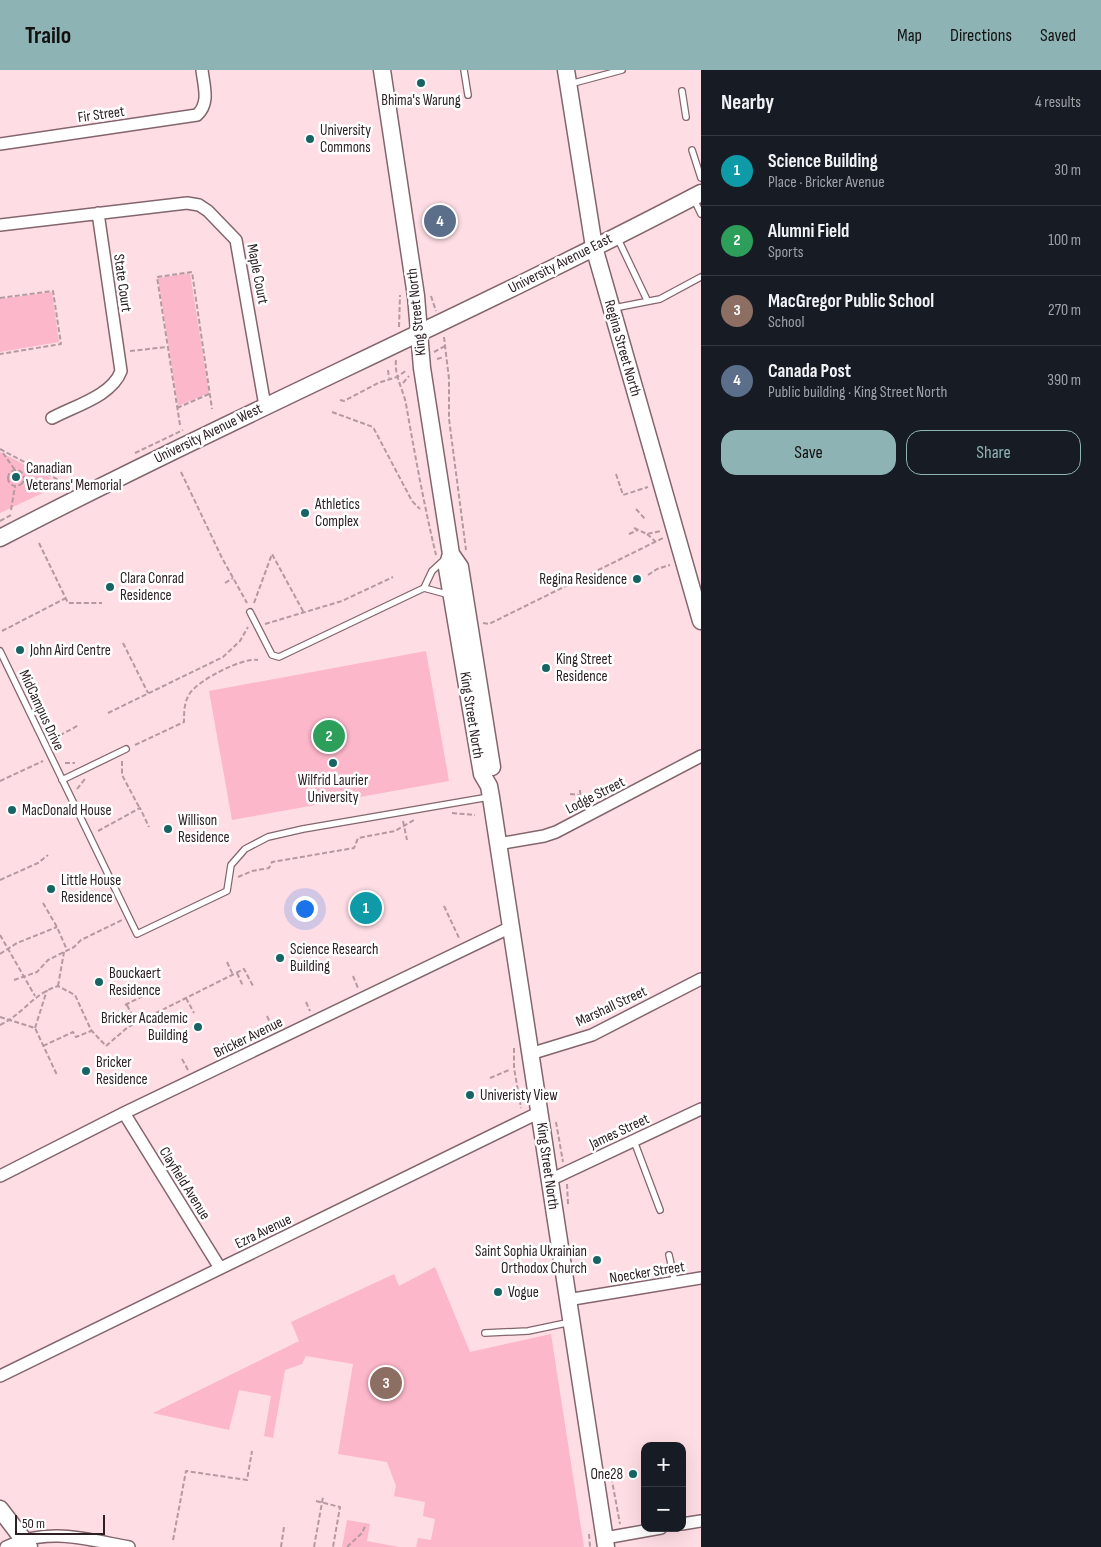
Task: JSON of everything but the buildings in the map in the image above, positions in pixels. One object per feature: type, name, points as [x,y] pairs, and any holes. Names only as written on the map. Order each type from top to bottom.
[{"type":"main road","name":"King Street North","points":[[382,70],[416,296],[422,368],[451,554],[447,568],[482,774],[490,791],[606,1543]]},
{"type":"main road","name":"Regina Street North","points":[[567,77],[594,247],[701,621]]},
{"type":"main road","name":"University Avenue East","points":[[419,333],[697,195]]},
{"type":"main road","name":"University Avenue West","points":[[0,538],[265,406],[419,333]]},
{"type":"main road","name":"King Street North","points":[[451,554],[460,567],[471,633],[493,773],[490,791]]},
{"type":"main road","points":[[0,1509],[27,1543]]},
{"type":"street","name":"Fir Street","points":[[0,144],[197,115],[204,109],[206,100],[202,70]]},
{"type":"street","name":"Maple Court","points":[[98,213],[187,202],[204,208],[225,227],[236,240],[240,254],[265,406]]},
{"type":"street","points":[[0,225],[98,213]]},
{"type":"street","name":"State Court","points":[[52,418],[109,389],[118,380],[120,371],[118,352],[98,213]]},
{"type":"street","name":"Lodge Street","points":[[498,844],[556,832],[701,756]]},
{"type":"street","name":"Bricker Avenue","points":[[0,1176],[124,1113],[511,927]]},
{"type":"street","name":"Marshall Street","points":[[530,1054],[592,1034],[701,979]]},
{"type":"street","name":"James Street","points":[[550,1180],[701,1110]]},
{"type":"street","name":"Ezra Avenue","points":[[0,1376],[540,1112]]},
{"type":"street","name":"Clayfield Avenue","points":[[124,1113],[220,1268]]},
{"type":"street","name":"Noecker Street","points":[[567,1300],[701,1278]]},
{"type":"street","points":[[686,1523],[701,1521]]},
{"type":"street","points":[[606,1543],[646,1532]]},
{"type":"street","points":[[6,1547],[27,1543],[54,1534],[129,1547]]},
{"type":"lane","points":[[464,70],[468,95]]},
{"type":"lane","points":[[567,77],[622,70]]},
{"type":"lane","points":[[682,91],[686,117]]},
{"type":"lane","points":[[692,150],[701,178]]},
{"type":"lane","points":[[697,195],[701,214]]},
{"type":"lane","points":[[616,235],[647,300]]},
{"type":"lane","points":[[612,308],[660,298],[701,277]]},
{"type":"lane","points":[[250,612],[272,655],[279,657],[424,588],[438,564],[451,554]]},
{"type":"lane","points":[[424,588],[452,596]]},
{"type":"lane","name":"MidCampus Drive","points":[[0,650],[137,934],[227,891],[228,881]]},
{"type":"lane","points":[[62,780],[124,750]]},
{"type":"lane","points":[[228,881],[231,865],[239,855],[245,849],[268,837],[401,812],[490,791]]},
{"type":"lane","points":[[634,1141],[660,1210]]},
{"type":"lane","points":[[669,1255],[675,1282]]},
{"type":"lane","points":[[485,1333],[528,1331],[571,1322]]},
{"type":"path","points":[[180,425],[157,277],[192,272],[212,409]]},
{"type":"path","points":[[0,298],[53,291],[61,344],[0,354]]},
{"type":"path","name":"King Street North","points":[[436,351],[445,346]]},
{"type":"path","points":[[118,352],[168,347]]},
{"type":"path","points":[[437,359],[444,357]]},
{"type":"path","points":[[388,370],[389,378]]},
{"type":"path","name":"King Street North","points":[[340,400],[344,401],[378,384],[390,381],[406,371]]},
{"type":"path","points":[[403,383],[409,376]]},
{"type":"path","points":[[177,408],[210,394]]},
{"type":"path","points":[[332,412],[373,426],[412,502],[420,509]]},
{"type":"path","points":[[0,449],[15,470],[22,473],[22,482]]},
{"type":"path","points":[[2,452],[64,483],[22,482],[15,486]]},
{"type":"path","points":[[15,470],[7,477],[10,484],[15,486]]},
{"type":"path","points":[[181,472],[250,612]]},
{"type":"path","points":[[616,474],[623,495],[648,487]]},
{"type":"path","points":[[11,510],[15,486]]},
{"type":"path","points":[[636,509],[646,520]]},
{"type":"path","points":[[634,528],[647,534],[656,542]]},
{"type":"path","points":[[629,534],[638,530]]},
{"type":"path","points":[[647,534],[661,531]]},
{"type":"path","points":[[482,623],[489,624],[663,538]]},
{"type":"path","points":[[39,543],[68,603],[102,603]]},
{"type":"path","points":[[108,713],[223,657],[236,645],[247,629],[250,612],[272,554],[304,613]]},
{"type":"path","points":[[648,575],[656,569],[660,570],[670,565]]},
{"type":"path","points":[[225,583],[234,577]]},
{"type":"path","points":[[258,626],[342,601],[394,577]]},
{"type":"path","points":[[2,631],[66,598]]},
{"type":"path","points":[[123,644],[148,692]]},
{"type":"path","points":[[149,827],[122,776],[124,750],[184,722],[184,709],[188,696],[201,682],[244,660],[258,660]]},
{"type":"path","points":[[53,739],[79,725]]},
{"type":"path","points":[[0,781],[42,761]]},
{"type":"path","points":[[580,790],[582,806]]},
{"type":"path","points":[[570,794],[580,795]]},
{"type":"path","points":[[89,835],[140,808]]},
{"type":"path","points":[[401,812],[408,840]]},
{"type":"path","points":[[446,813],[475,815]]},
{"type":"path","points":[[228,881],[252,871],[269,868],[272,862],[354,848],[358,838],[404,827],[419,816]]},
{"type":"path","points":[[0,880],[38,863],[48,855]]},
{"type":"path","points":[[44,903],[58,927],[67,950]]},
{"type":"path","points":[[444,906],[464,950]]},
{"type":"path","points":[[14,980],[37,972],[48,960],[81,940],[128,917]]},
{"type":"path","points":[[0,954],[9,950],[17,943],[58,927]]},
{"type":"path","points":[[1,937],[36,996]]},
{"type":"path","points":[[58,986],[64,952]]},
{"type":"path","points":[[227,962],[233,975]]},
{"type":"path","points":[[0,1025],[10,1020],[36,996],[47,989],[58,986],[75,995],[92,1030],[106,1046],[128,1027],[244,969],[253,986]]},
{"type":"path","points":[[237,973],[243,986]]},
{"type":"path","points":[[353,976],[358,988]]},
{"type":"path","points":[[128,1027],[133,1018],[126,1004],[159,988]]},
{"type":"path","points":[[47,989],[35,1028],[58,1075]]},
{"type":"path","points":[[186,998],[194,1013]]},
{"type":"path","points":[[306,1002],[310,1011]]},
{"type":"path","points":[[159,1012],[166,1025]]},
{"type":"path","points":[[267,1016],[273,1030]]},
{"type":"path","points":[[0,1017],[35,1028]]},
{"type":"path","points":[[44,1046],[73,1032],[76,1037],[92,1030]]},
{"type":"path","points":[[182,1058],[188,1071]]},
{"type":"path","points":[[490,1078],[510,1070]]},
{"type":"path","points":[[174,1540],[186,1471],[247,1480],[252,1451]]},
{"type":"path","points":[[314,1547],[323,1497]]},
{"type":"path","points":[[316,1502],[340,1507],[333,1547]]},
{"type":"path","points":[[347,1547],[362,1533],[366,1524]]},
{"type":"path","points":[[281,1547],[284,1528]]},
{"type":"shaded area","points":[[190,273],[209,393],[178,406],[158,278]]},
{"type":"shaded area","points":[[52,292],[59,342],[0,352],[0,299]]},
{"type":"shaded area","points":[[0,452],[62,484],[0,513]]},
{"type":"shaded area","points":[[426,651],[449,781],[232,820],[209,691]]},
{"type":"shaded area","points":[[435,1267],[470,1352],[551,1334],[584,1547],[416,1547],[418,1538],[431,1540],[435,1519],[423,1516],[425,1502],[394,1496],[396,1486],[387,1462],[338,1454],[353,1364],[306,1356],[302,1364],[285,1370],[273,1438],[264,1436],[271,1396],[239,1390],[229,1430],[153,1413],[299,1341],[291,1322],[394,1274],[399,1286]]},
{"type":"shaded area","points":[[347,1520],[370,1524],[367,1541],[399,1547],[342,1547]]},
{"type":"place","name":"Bhima's Warung","points":[[421,83]]},
{"type":"place","name":"University Commons","points":[[310,139]]},
{"type":"place","name":"Canada Post","points":[[440,221]]},
{"type":"place","name":"Canadian Veterans' Memorial","points":[[16,477]]},
{"type":"place","name":"Athletics Complex","points":[[305,513]]},
{"type":"place","name":"Regina Residence","points":[[637,579]]},
{"type":"place","name":"Clara Conrad Residence","points":[[110,587]]},
{"type":"place","name":"John Aird Centre","points":[[20,650]]},
{"type":"place","name":"King Street Residence","points":[[546,668]]},
{"type":"place","name":"Alumni Field","points":[[329,736]]},
{"type":"place","name":"Wilfrid Laurier University","points":[[333,763]]},
{"type":"place","name":"MacDonald House","points":[[12,810]]},
{"type":"place","name":"Willison Residence","points":[[168,829]]},
{"type":"place","name":"Little House Residence","points":[[51,889]]},
{"type":"place","name":"Science Building","points":[[366,908]]},
{"type":"place","name":"Science Research Building","points":[[280,958]]},
{"type":"place","name":"Bouckaert Residence","points":[[99,982]]},
{"type":"place","name":"Bricker Academic Building","points":[[198,1027]]},
{"type":"place","name":"Bricker Residence","points":[[86,1071]]},
{"type":"place","name":"Univeristy View","points":[[470,1095]]},
{"type":"place","name":"Saint Sophia Ukrainian Orthodox Church","points":[[597,1260]]},
{"type":"place","name":"Vogue","points":[[498,1292]]},
{"type":"place","name":"MacGregor Public School","points":[[386,1383]]},
{"type":"place","name":"One28","points":[[633,1474]]}]
